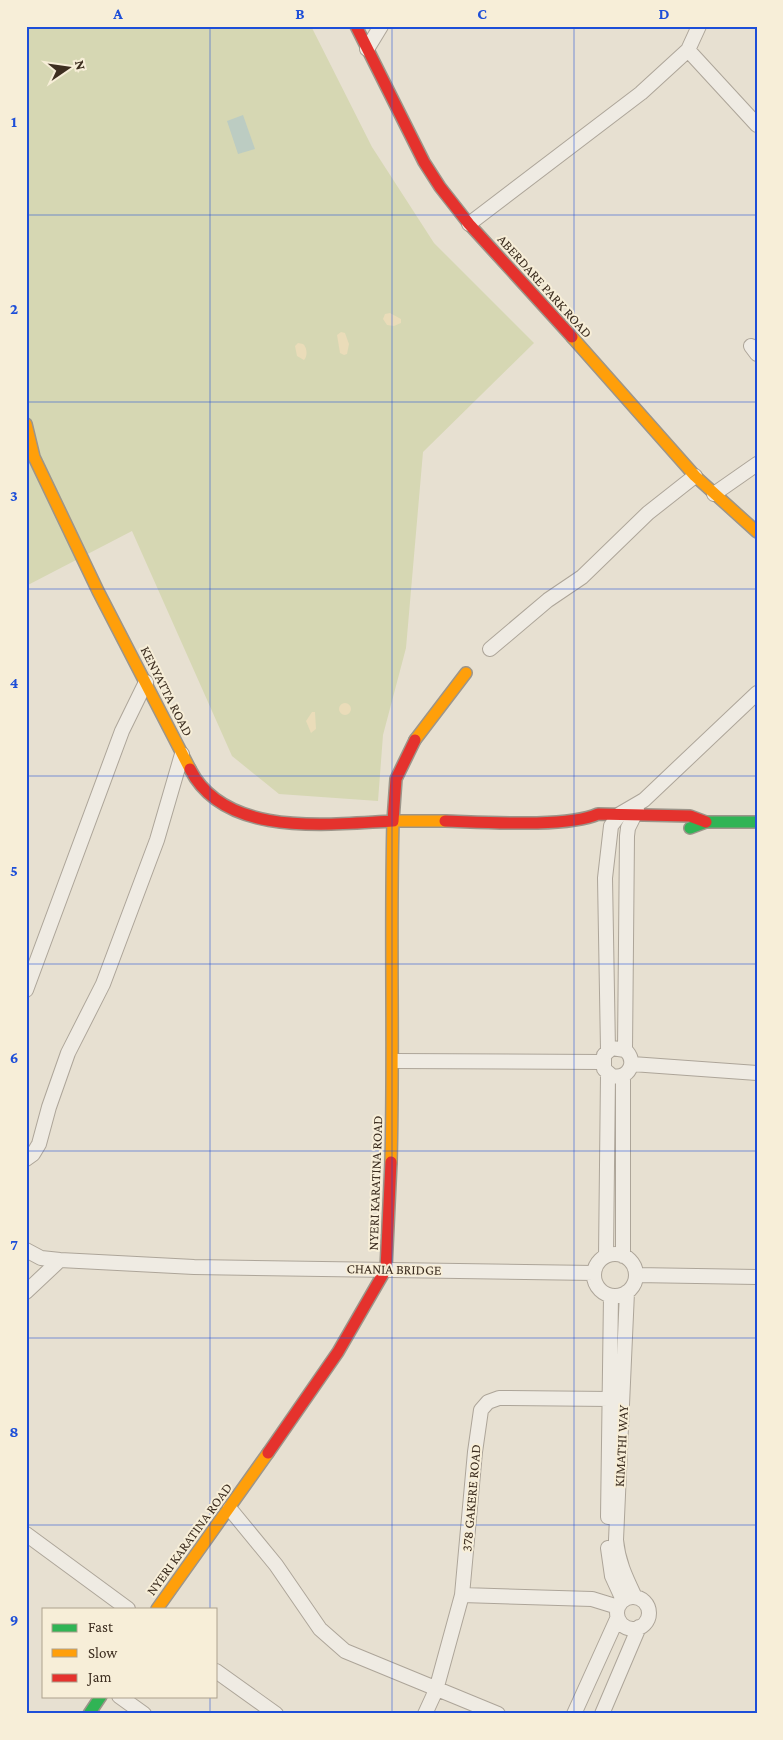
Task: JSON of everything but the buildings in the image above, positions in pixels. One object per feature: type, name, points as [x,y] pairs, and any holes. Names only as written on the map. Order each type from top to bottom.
[{"type":"main road","name":"ABERDARE PARK ROAD","points":[[356,26],[424,162],[470,224],[564,327],[695,476],[747,525],[757,532]]},
{"type":"main road","name":"KENYATTA ROAD","points":[[26,424],[34,458],[98,591],[192,775],[210,797],[239,813],[274,822],[339,824],[393,821]]},
{"type":"main road","name":"NYERI KARATINA ROAD","points":[[158,1608],[230,1509],[338,1352],[386,1269],[389,1236],[394,1061],[391,896],[393,796],[396,778],[405,759],[435,713],[466,673]]},
{"type":"main road","points":[[393,821],[526,822],[587,819],[598,814],[620,814],[646,828]]},
{"type":"main road","points":[[587,819],[596,826],[611,826],[632,821],[690,816],[706,822],[757,822]]},
{"type":"main road","points":[[681,828],[690,828],[706,822]]},
{"type":"main road","points":[[89,1714],[100,1698]]},
{"type":"street","points":[[368,48],[381,26]]},
{"type":"street","points":[[470,224],[641,93],[694,38],[710,26]]},
{"type":"street","points":[[694,38],[757,125]]},
{"type":"street","points":[[714,494],[757,464]]},
{"type":"street","points":[[490,649],[548,600],[582,576],[648,513],[695,476]]},
{"type":"street","points":[[26,990],[122,731],[146,682]]},
{"type":"street","points":[[606,1256],[605,878],[611,826],[620,814],[644,800],[757,693]]},
{"type":"street","points":[[26,1159],[33,1154],[39,1144],[49,1107],[68,1053],[103,984],[157,840],[182,754]]},
{"type":"street","points":[[625,1050],[632,821],[644,800]]},
{"type":"street","points":[[606,1062],[616,1047],[625,1050],[629,1054],[627,1070],[623,1256]]},
{"type":"street","points":[[394,1061],[606,1062]]},
{"type":"street","points":[[606,1062],[615,1077],[627,1070],[757,1073]]},
{"type":"street","name":"CHANIA BRIDGE","points":[[26,1251],[41,1258],[60,1260],[194,1267],[594,1273]]},
{"type":"street","points":[[606,1256],[623,1256],[632,1264],[636,1275],[634,1285],[627,1292],[611,1296],[606,1294],[597,1285],[594,1273],[598,1263],[606,1256]]},
{"type":"street","points":[[26,1292],[60,1260]]},
{"type":"street","points":[[636,1275],[757,1277]]},
{"type":"street","name":"KIMATHI WAY","points":[[623,1606],[622,1570],[616,1540],[627,1292]]},
{"type":"street","name":"KIMATHI WAY","points":[[611,1296],[608,1550],[612,1576],[623,1606]]},
{"type":"street","name":"378 GAKERE ROAD","points":[[425,1714],[436,1690],[462,1595],[475,1452],[481,1410],[488,1402],[499,1398],[610,1399]]},
{"type":"street","points":[[230,1509],[276,1565],[320,1629],[345,1651],[498,1714]]},
{"type":"street","points":[[26,1534],[127,1608]]},
{"type":"street","points":[[462,1595],[592,1598],[623,1606],[644,1601],[648,1618],[639,1627],[602,1714]]},
{"type":"street","points":[[623,1606],[625,1626],[632,1629],[639,1627]]},
{"type":"street","points":[[574,1714],[623,1606]]},
{"type":"street","points":[[218,1672],[276,1714]]},
{"type":"street","points":[[122,1698],[144,1714]]},
{"type":"green space","points":[[26,26],[311,26],[372,147],[434,243],[534,343],[423,452],[406,648],[383,735],[378,801],[279,794],[232,756],[132,531],[26,586]]},
{"type":"sand","points":[[390,313],[401,319],[401,323],[394,326],[387,325],[383,319],[385,314]]},
{"type":"sand","points":[[341,332],[345,333],[349,344],[347,354],[344,355],[340,353],[337,335]]},
{"type":"sand","points":[[298,343],[303,344],[305,347],[306,354],[304,360],[297,356],[295,346]]},
{"type":"sand","points":[[343,703],[347,703],[351,709],[347,715],[343,715],[339,711],[339,707]]},
{"type":"sand","points":[[312,712],[315,712],[316,729],[311,733],[306,721]]},
{"type":"shaded area","points":[[243,115],[255,149],[238,154],[227,121]]},
{"type":"traffic: fast","points":[[690,828],[706,822],[757,822]]},
{"type":"traffic: fast","points":[[89,1714],[100,1698]]},
{"type":"traffic: slow","points":[[572,337],[695,476],[757,532]]},
{"type":"traffic: slow","points":[[26,424],[34,457],[98,591],[190,769]]},
{"type":"traffic: slow","points":[[415,740],[466,673]]},
{"type":"traffic: slow","points":[[391,1162],[393,821],[445,821]]},
{"type":"traffic: slow","points":[[158,1608],[268,1453]]},
{"type":"traffic: jam","points":[[356,26],[424,162],[440,187],[469,224],[572,337]]},
{"type":"traffic: jam","points":[[190,769],[206,791],[227,807],[252,817],[280,822],[309,824],[393,821],[396,779],[415,740]]},
{"type":"traffic: jam","points":[[445,821],[546,823],[584,818],[598,814],[690,816],[706,822]]},
{"type":"traffic: jam","points":[[268,1453],[338,1352],[386,1269],[391,1162]]}]
